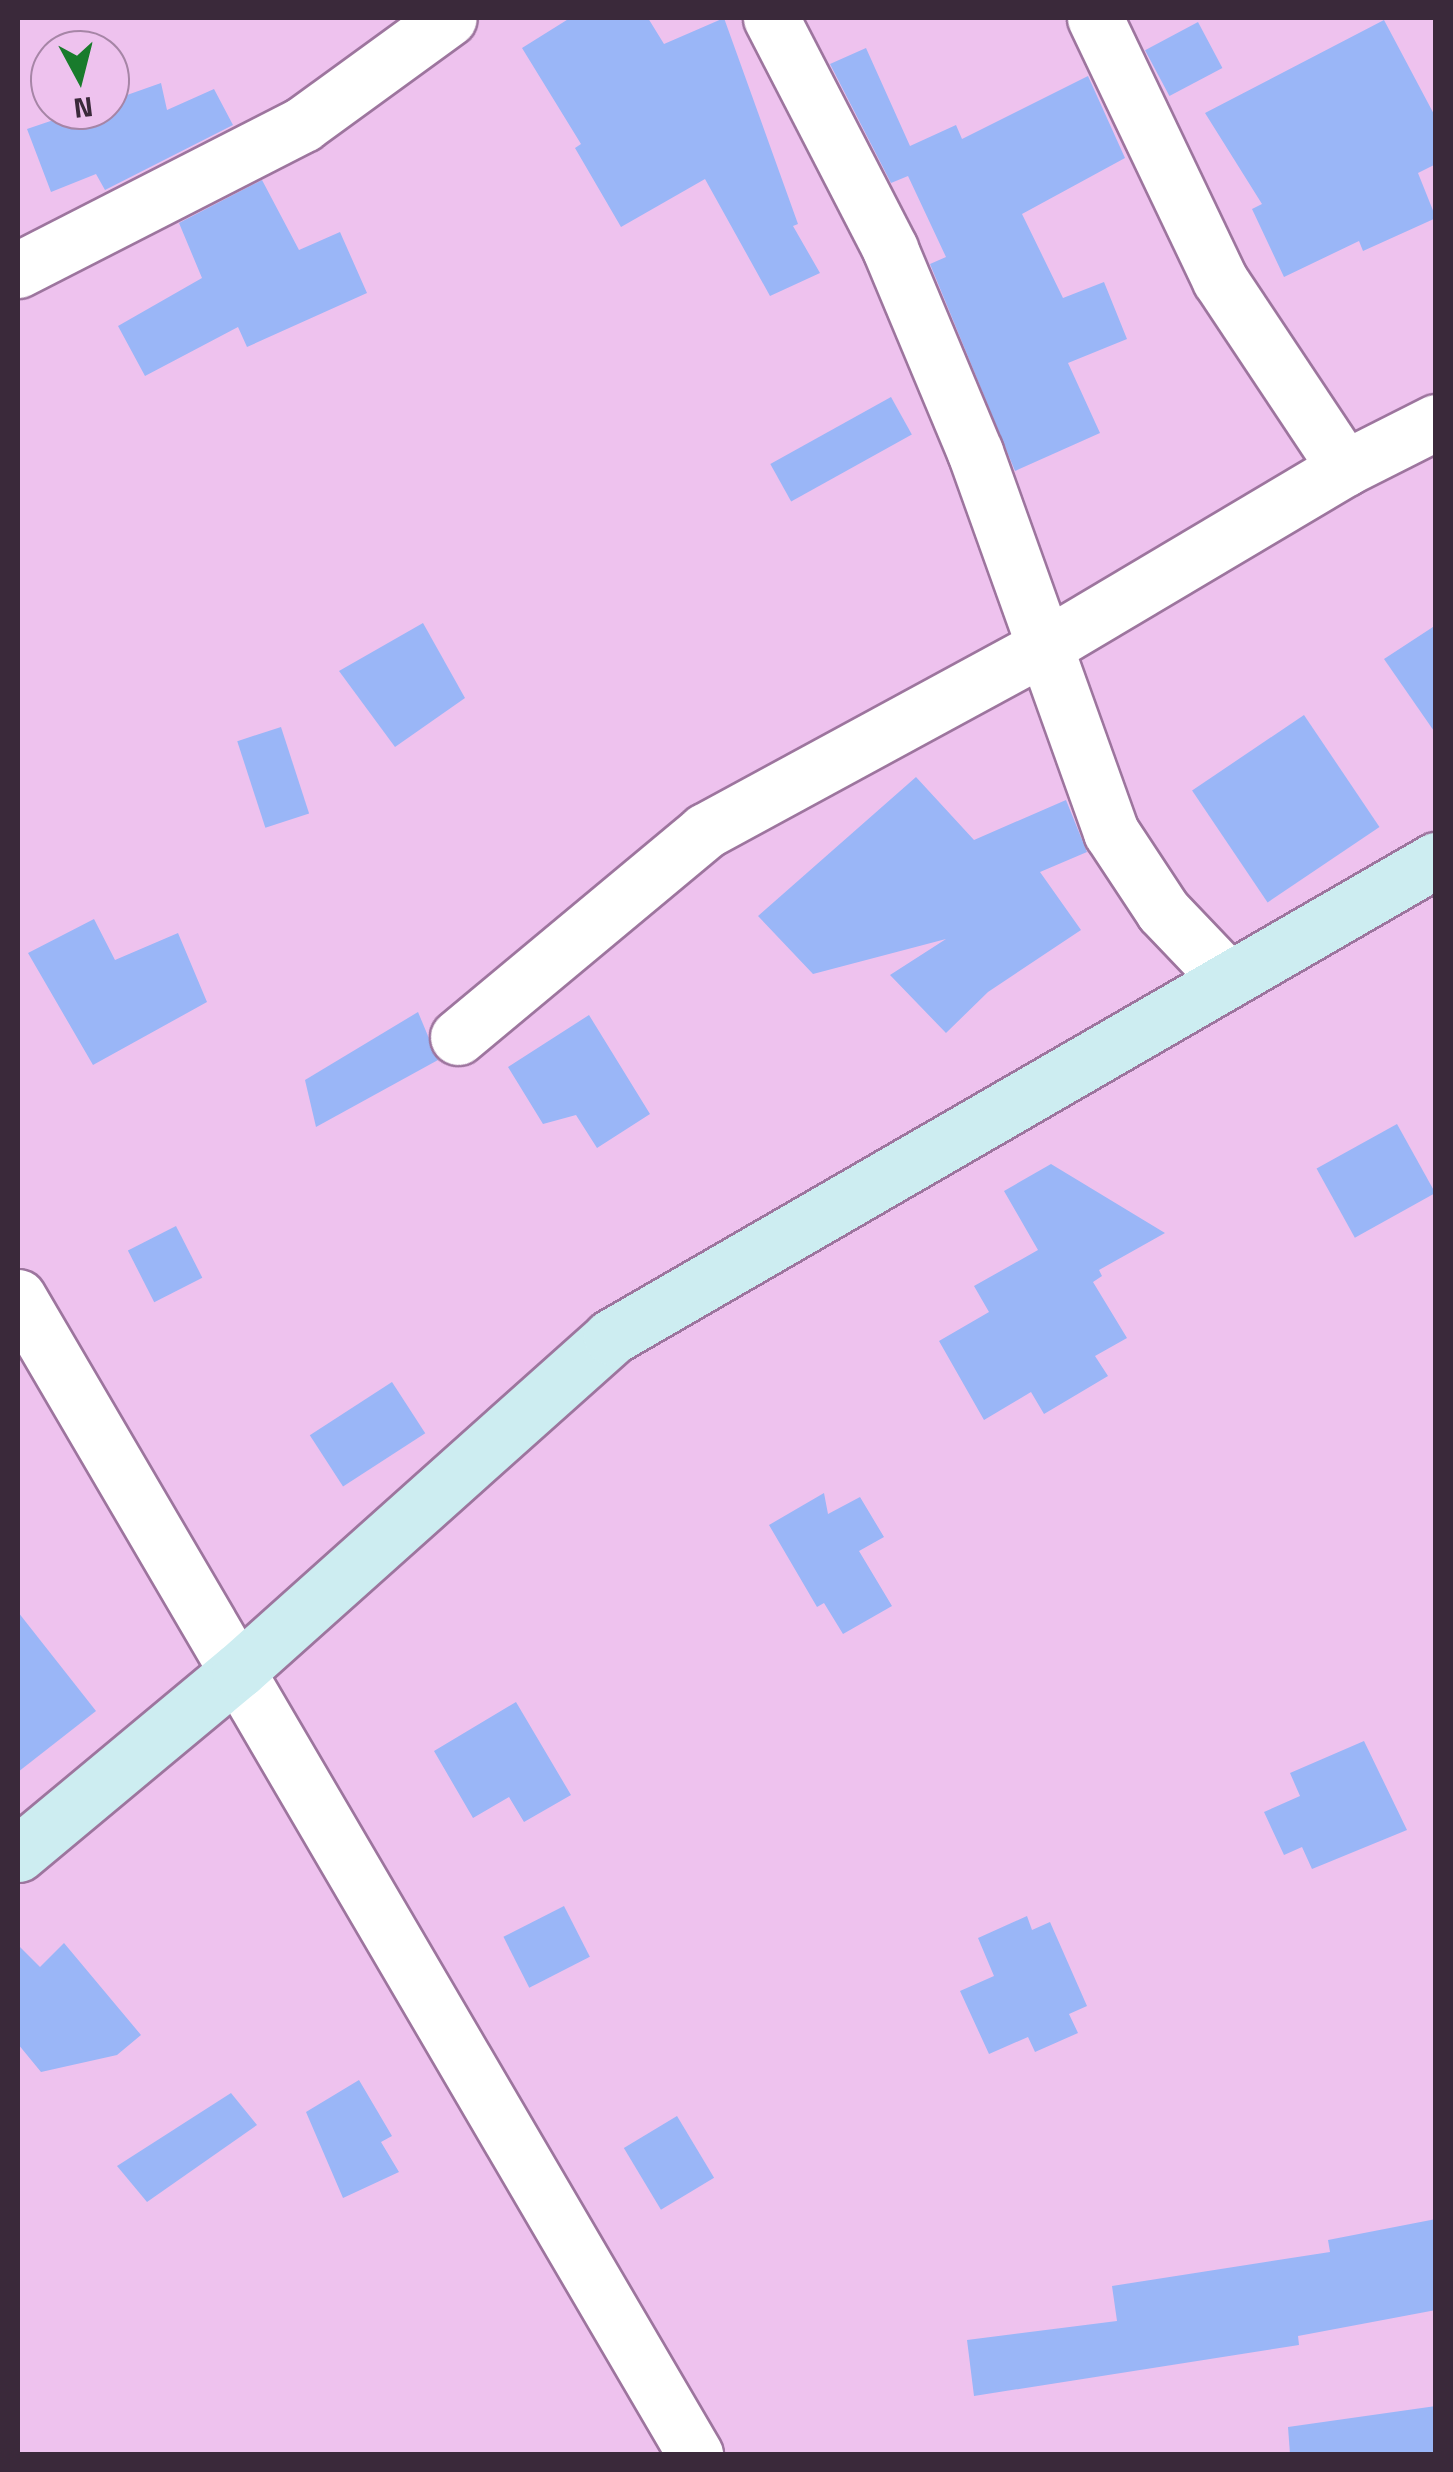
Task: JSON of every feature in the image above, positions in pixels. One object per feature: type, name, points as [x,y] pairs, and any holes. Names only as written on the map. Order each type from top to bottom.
[{"type":"main road","points":[[18,1854],[239,1670],[611,1337],[1436,860]]},
{"type":"street","points":[[18,270],[304,124],[449,18]]},
{"type":"street","points":[[771,18],[890,249],[975,452],[1111,832],[1164,911],[1230,980]]},
{"type":"street","points":[[1095,18],[1220,280],[1345,468]]},
{"type":"street","points":[[458,1037],[705,831],[1042,648],[1345,468],[1436,422]]},
{"type":"street","points":[[18,1297],[695,2454]]},
{"type":"building","points":[[570,18],[648,18],[664,44],[724,18],[798,224],[793,226],[820,273],[770,296],[705,179],[621,227],[575,148],[581,144],[522,48]]},
{"type":"building","points":[[1384,20],[1436,118],[1436,164],[1418,173],[1436,218],[1363,251],[1359,241],[1284,277],[1252,209],[1262,204],[1205,113]]},
{"type":"building","points":[[1198,22],[1222,68],[1169,96],[1145,50]]},
{"type":"building","points":[[866,48],[910,146],[956,125],[962,139],[1088,76],[1125,158],[1022,214],[1063,298],[1104,282],[1127,339],[1068,363],[1100,433],[1015,471],[930,264],[946,257],[908,176],[891,183],[830,64]]},
{"type":"building","points":[[161,83],[167,110],[214,89],[233,125],[105,190],[96,174],[51,192],[27,129],[130,130],[130,94]]},
{"type":"building","points":[[262,180],[299,250],[340,232],[367,293],[247,347],[238,327],[145,376],[118,326],[202,278],[179,223]]},
{"type":"building","points":[[891,397],[912,435],[791,502],[770,464]]},
{"type":"building","points":[[423,623],[465,698],[395,747],[339,671]]},
{"type":"building","points":[[1436,625],[1436,734],[1384,659]]},
{"type":"building","points":[[1304,715],[1379,827],[1268,902],[1192,790]]},
{"type":"building","points":[[281,727],[309,814],[265,828],[237,741]]},
{"type":"building","points":[[916,777],[974,840],[1066,800],[1087,852],[1040,872],[1081,930],[988,992],[946,1033],[890,975],[946,939],[813,974],[758,916]]},
{"type":"building","points":[[94,919],[115,960],[178,933],[207,1002],[93,1065],[28,953]]},
{"type":"building","points":[[418,1012],[438,1060],[316,1127],[305,1080]]},
{"type":"building","points":[[589,1015],[650,1114],[597,1148],[576,1115],[543,1124],[508,1067]]},
{"type":"building","points":[[1397,1124],[1435,1193],[1355,1238],[1317,1169]]},
{"type":"building","points":[[1051,1164],[1165,1233],[1099,1270],[1102,1276],[1093,1282],[1127,1338],[1095,1356],[1108,1376],[1044,1414],[1031,1392],[984,1420],[939,1341],[989,1312],[974,1286],[1038,1250],[1004,1191]]},
{"type":"building","points":[[176,1226],[202,1278],[154,1302],[128,1251]]},
{"type":"building","points":[[392,1382],[425,1433],[343,1487],[310,1435]]},
{"type":"building","points":[[824,1493],[828,1514],[860,1497],[884,1537],[859,1551],[892,1606],[843,1634],[824,1603],[817,1607],[769,1525]]},
{"type":"building","points":[[18,1612],[96,1711],[18,1772]]},
{"type":"building","points":[[516,1702],[571,1795],[524,1822],[509,1797],[473,1818],[434,1751]]},
{"type":"building","points":[[1364,1741],[1407,1830],[1312,1869],[1302,1847],[1284,1855],[1264,1812],[1300,1796],[1290,1773]]},
{"type":"building","points":[[564,1906],[590,1957],[529,1988],[503,1937]]},
{"type":"building","points":[[1027,1916],[1032,1930],[1050,1922],[1087,2006],[1069,2014],[1078,2033],[1035,2052],[1028,2037],[989,2054],[960,1991],[994,1976],[978,1938]]},
{"type":"building","points":[[64,1943],[141,2035],[117,2055],[41,2072],[18,2044],[18,1945],[40,1967]]},
{"type":"building","points":[[359,2080],[392,2136],[381,2142],[399,2172],[343,2198],[306,2112]]},
{"type":"building","points":[[231,2093],[257,2125],[147,2202],[117,2166]]},
{"type":"building","points":[[677,2116],[714,2178],[661,2210],[624,2148]]},
{"type":"building","points":[[1436,2219],[1436,2310],[1298,2336],[1299,2345],[974,2396],[967,2340],[1117,2321],[1112,2286],[1330,2252],[1328,2240]]},
{"type":"building","points":[[1436,2406],[1436,2454],[1290,2454],[1288,2427]]}]
